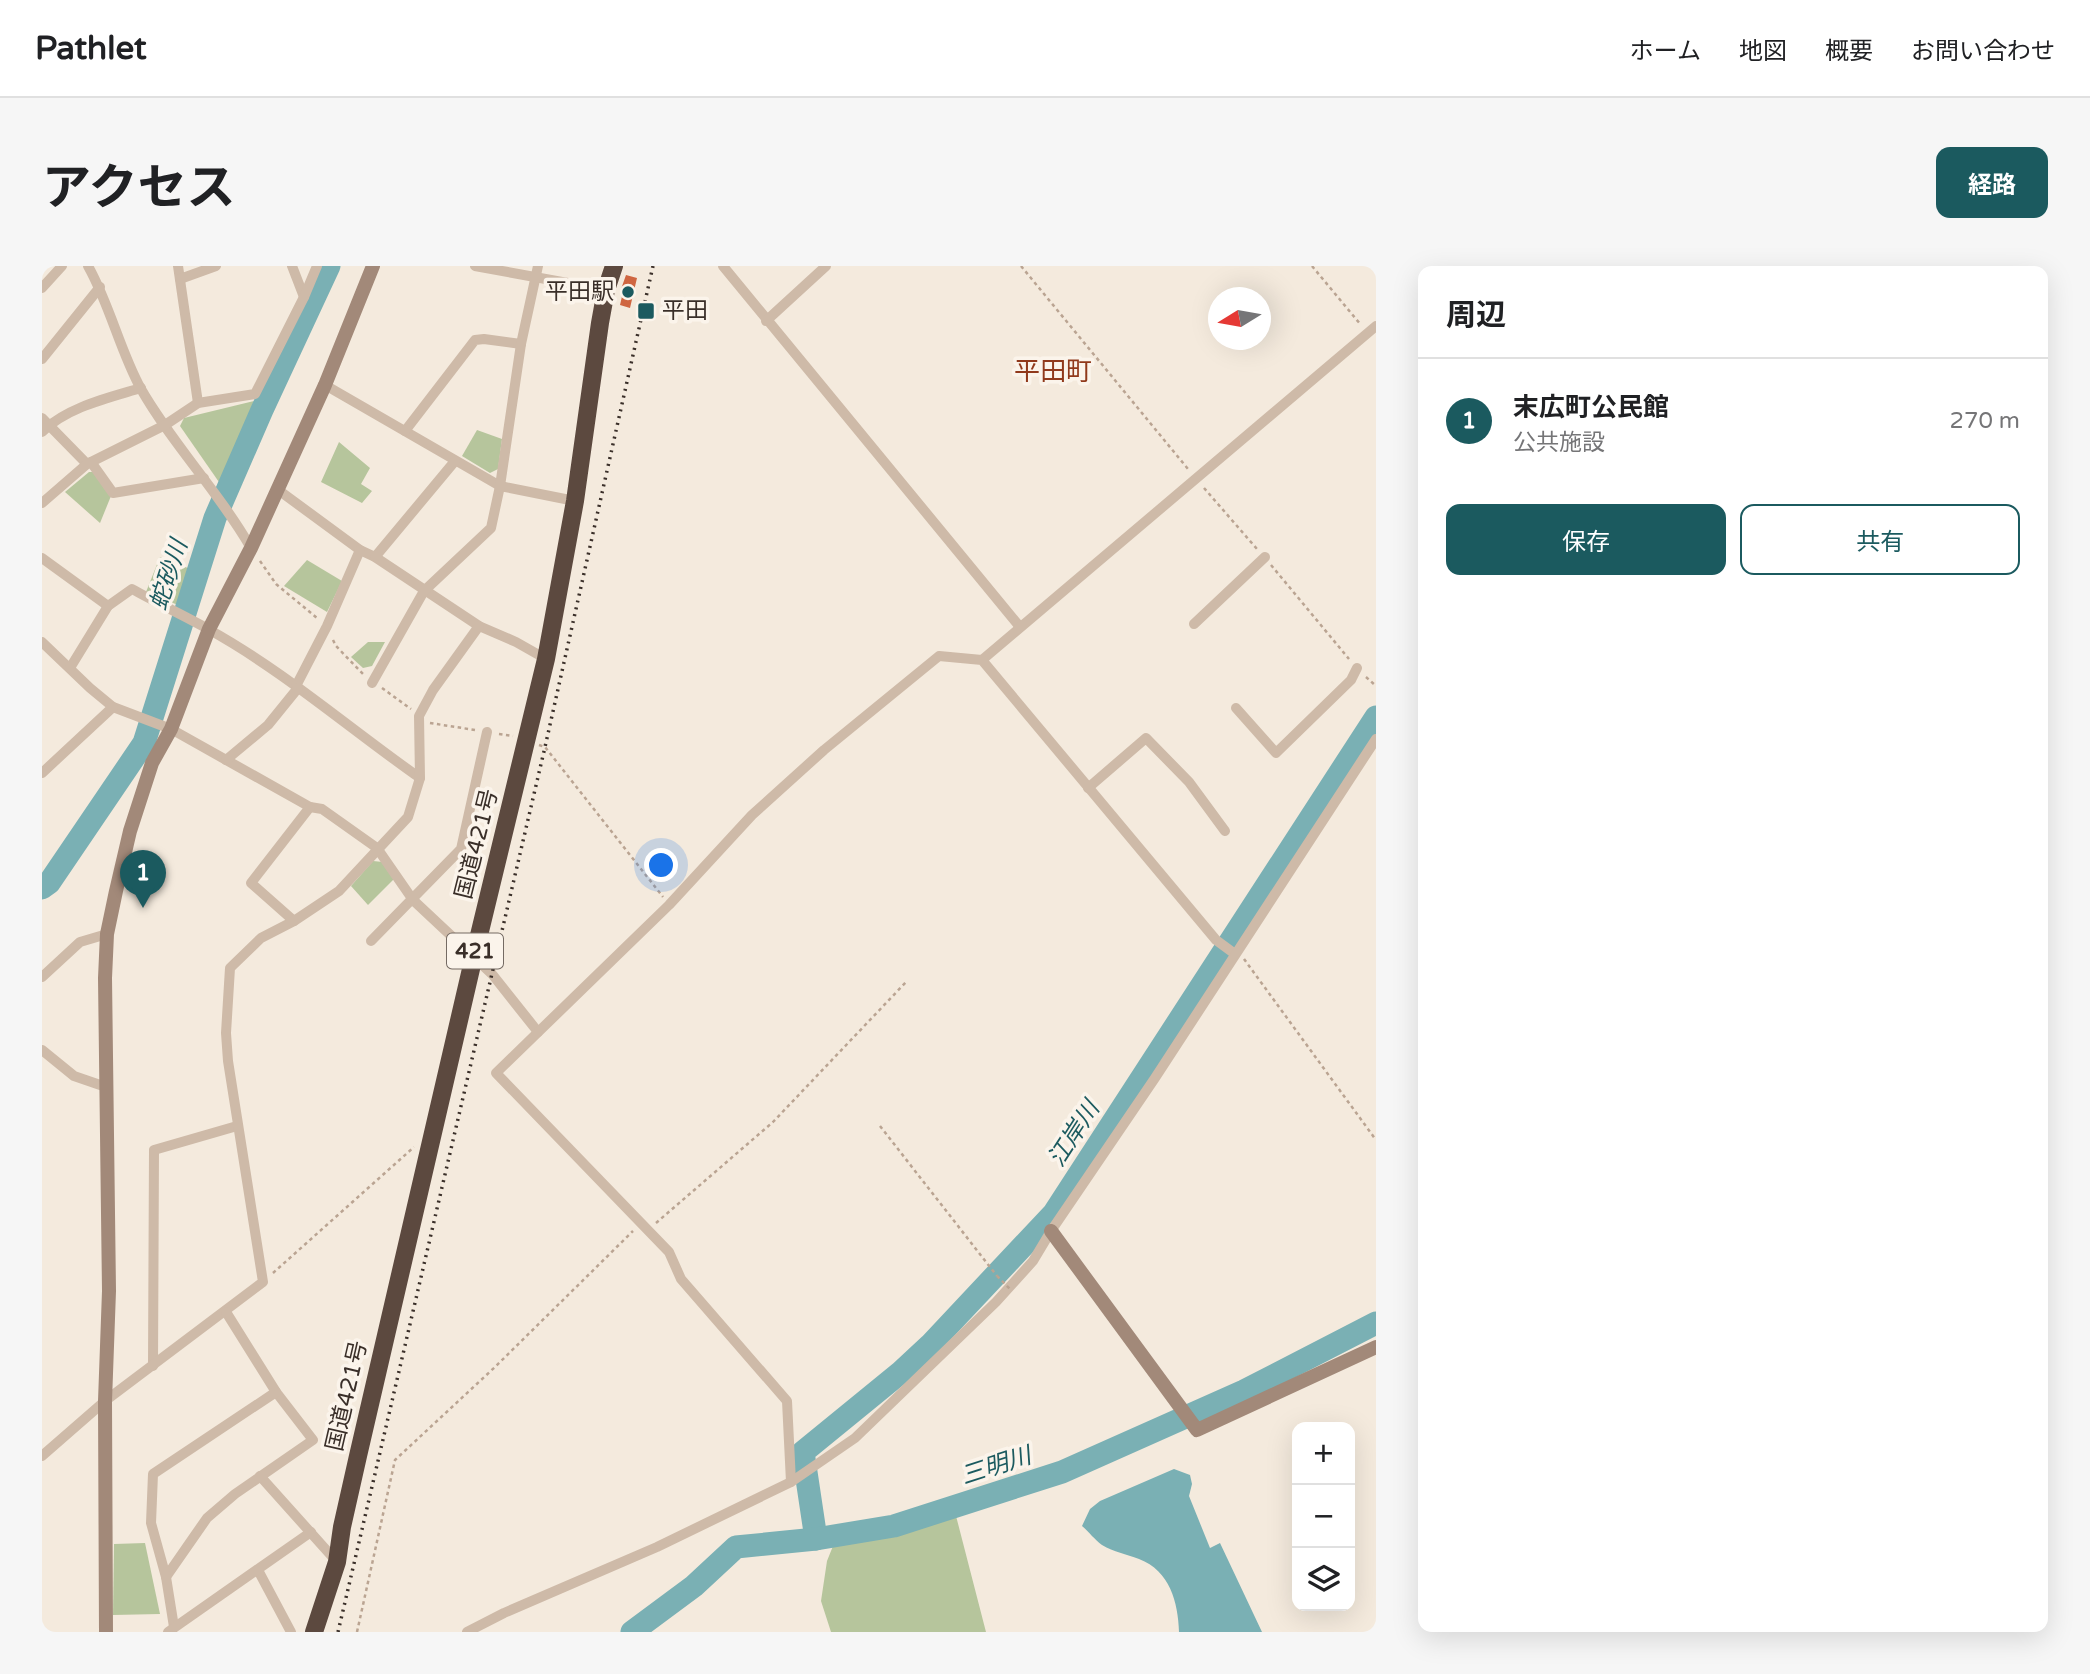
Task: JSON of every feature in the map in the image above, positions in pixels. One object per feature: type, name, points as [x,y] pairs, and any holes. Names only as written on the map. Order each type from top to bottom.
[{"type":"highway","name":"国道421号","points":[[314,1632],[337,1562],[342,1527],[474,956],[546,659],[575,501],[606,290],[614,266]]},
{"type":"street","points":[[42,288],[62,266]]},
{"type":"street","points":[[88,266],[100,287],[141,388],[218,496],[251,548]]},
{"type":"street","points":[[178,266],[198,403]]},
{"type":"street","points":[[180,279],[216,266]]},
{"type":"street","points":[[292,266],[304,297]]},
{"type":"street","points":[[42,503],[89,463],[165,425],[198,403],[255,394],[317,266]]},
{"type":"street","points":[[106,1632],[105,1401],[109,1291],[104,978],[107,934],[130,831],[152,763],[170,729],[209,629],[251,548],[325,385],[373,266]]},
{"type":"street","points":[[475,266],[534,279],[606,290]]},
{"type":"street","points":[[372,683],[424,591],[491,528],[500,486],[521,344],[538,266]]},
{"type":"street","points":[[723,266],[1020,627]]},
{"type":"street","points":[[766,321],[826,266]]},
{"type":"street","points":[[42,359],[100,287]]},
{"type":"street","points":[[982,660],[1372,330]]},
{"type":"street","points":[[405,432],[475,340],[521,344]]},
{"type":"street","points":[[325,385],[500,486],[575,501]]},
{"type":"street","points":[[141,388],[96,402],[45,425],[89,463],[113,493],[204,478]]},
{"type":"street","points":[[375,557],[455,461]]},
{"type":"street","points":[[277,489],[360,550],[375,557],[424,591],[480,626],[546,659]]},
{"type":"street","points":[[226,760],[268,725],[297,687],[360,550]]},
{"type":"street","points":[[1194,624],[1265,557]]},
{"type":"street","points":[[42,558],[108,606]]},
{"type":"street","points":[[70,668],[108,606],[132,589],[209,629],[297,687],[420,778]]},
{"type":"street","points":[[42,1456],[105,1401],[263,1282],[237,1126],[226,1033],[230,968],[261,938],[294,921],[339,891],[408,817],[420,778],[419,716],[433,690],[480,626]]},
{"type":"street","points":[[42,642],[113,707],[170,729],[310,807],[322,809],[377,848],[412,900],[492,974],[538,1032]]},
{"type":"street","points":[[791,1482],[787,1401],[681,1279],[669,1252],[496,1073],[669,905],[751,815],[824,750],[939,656],[982,660],[1088,788],[1229,949]]},
{"type":"street","points":[[1236,708],[1276,753],[1351,680],[1357,668]]},
{"type":"street","points":[[42,773],[113,707]]},
{"type":"street","points":[[371,942],[461,849],[487,732]]},
{"type":"street","points":[[1088,788],[1146,738],[1189,782],[1225,831]]},
{"type":"street","points":[[467,1632],[657,1547],[791,1482],[855,1438],[996,1302],[1033,1261],[1155,1078],[1229,949],[1376,739]]},
{"type":"street","points":[[294,921],[251,883],[310,807]]},
{"type":"street","points":[[42,977],[80,942],[107,934]]},
{"type":"street","points":[[42,1050],[75,1076],[106,1087]]},
{"type":"street","points":[[153,1366],[153,1150],[237,1126]]},
{"type":"street","points":[[1051,1231],[1197,1430],[1376,1347]]},
{"type":"street","points":[[166,1577],[207,1518],[234,1494],[313,1440],[276,1392],[226,1312]]},
{"type":"street","points":[[276,1392],[153,1474],[152,1523],[166,1577],[171,1630],[311,1532]]},
{"type":"street","points":[[260,1476],[337,1562]]},
{"type":"street","points":[[258,1570],[289,1631]]},
{"type":"path","points":[[1021,266],[1197,480],[1357,668],[1376,686]]},
{"type":"path","points":[[1312,266],[1372,330]]},
{"type":"path","points":[[545,747],[669,905]]},
{"type":"path","points":[[1229,949],[1244,959],[1376,1140]]},
{"type":"path","points":[[357,1632],[396,1461],[644,1227],[774,1122],[908,981]]},
{"type":"path","points":[[880,1126],[1010,1289]]},
{"type":"path","points":[[263,1282],[435,1128]]},
{"type":"green space","points":[[254,401],[221,485],[180,426],[184,418]]},
{"type":"green space","points":[[477,430],[502,439],[498,469],[490,473],[462,456]]},
{"type":"green space","points":[[339,442],[370,468],[361,484],[372,491],[362,503],[321,482]]},
{"type":"green space","points":[[89,472],[94,472],[111,496],[100,523],[65,492]]},
{"type":"green space","points":[[160,557],[193,570],[178,605],[146,592]]},
{"type":"green space","points":[[307,560],[342,581],[327,612],[284,586]]},
{"type":"green space","points":[[368,642],[385,642],[372,666],[363,668],[351,657]]},
{"type":"green space","points":[[373,861],[383,862],[394,879],[368,905],[351,886]]},
{"type":"green space","points":[[955,1512],[986,1632],[831,1632],[821,1601],[827,1561],[835,1541],[897,1531]]},
{"type":"green space","points":[[145,1543],[160,1614],[113,1615],[114,1544]]},
{"type":"water","points":[[1174,1469],[1190,1475],[1192,1484],[1189,1496],[1210,1548],[1220,1543],[1262,1632],[1179,1632],[1174,1599],[1165,1579],[1158,1571],[1150,1564],[1102,1545],[1082,1526],[1090,1509],[1100,1501]]},
{"type":"building","name":"平田駅","points":[[626,275],[637,278],[630,308],[620,305],[623,292],[620,292]]},
{"type":"waterway","name":"蛇砂川","points":[[42,888],[49,883],[144,743],[215,518],[329,266]]},
{"type":"waterway","name":"江岸川","points":[[816,1539],[803,1452],[930,1345],[1054,1213],[1376,717]]},
{"type":"waterway","name":"三明川","points":[[632,1632],[694,1586],[736,1547],[816,1539],[894,1526],[1062,1472],[1244,1391],[1376,1323]]},
{"type":"railway","points":[[338,1632],[545,747],[653,266]]},
{"type":"place","name":"平田駅","points":[[628,292]]},
{"type":"place","name":"平田","points":[[646,311]]},
{"type":"place","name":"末広町公民館","points":[[143,908]]},
{"type":"district","name":"平田町","points":[[1053,371]]}]
